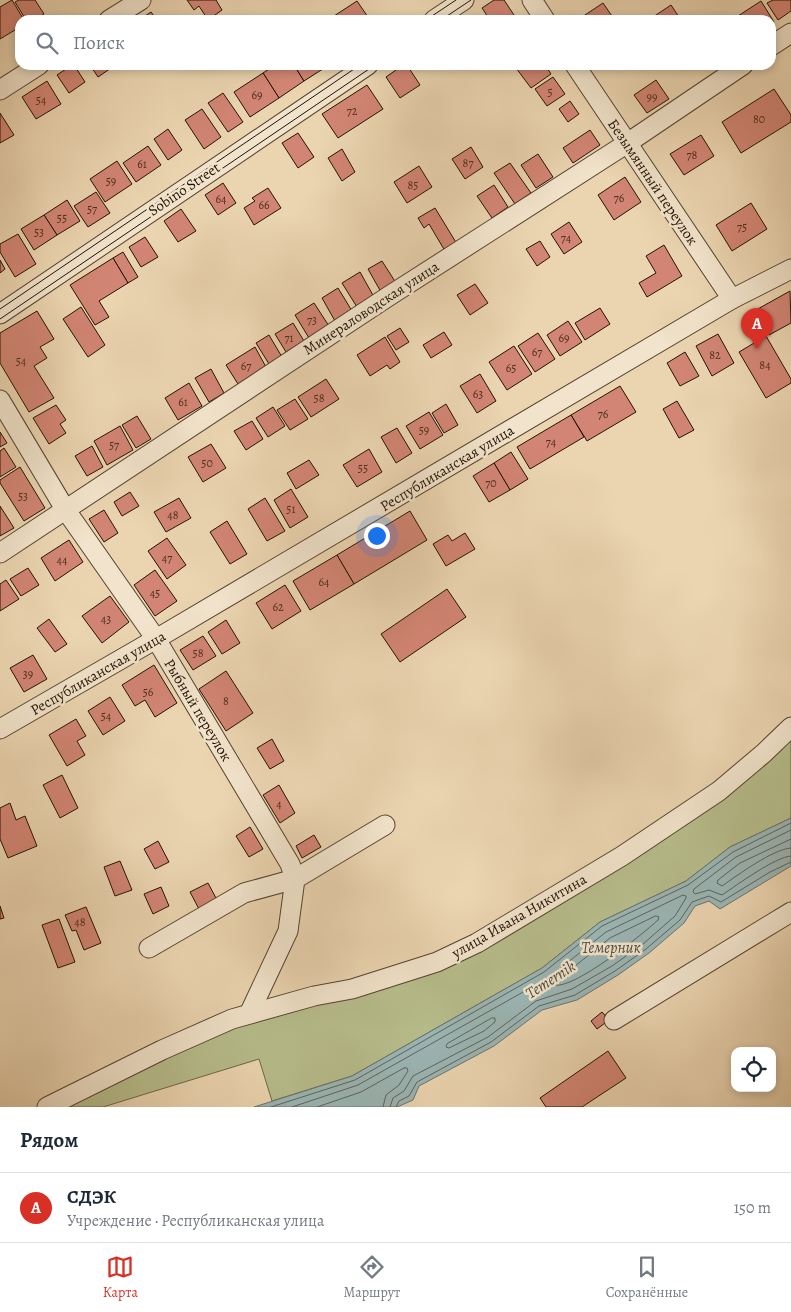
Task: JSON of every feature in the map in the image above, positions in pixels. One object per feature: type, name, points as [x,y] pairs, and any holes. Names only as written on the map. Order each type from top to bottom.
[{"type":"street","points":[[117,15],[141,0]]},
{"type":"street","points":[[442,15],[464,0]]},
{"type":"street","points":[[532,0],[542,15]]},
{"type":"street","points":[[776,43],[791,33]]},
{"type":"street","points":[[0,90],[31,70]]},
{"type":"street","name":"Sobino Street","points":[[0,314],[361,70]]},
{"type":"street","name":"Безымянный переулок","points":[[577,70],[732,299]]},
{"type":"street","name":"Минераловодская улица","points":[[0,553],[389,296],[626,144],[736,70]]},
{"type":"street","name":"Республиканская улица","points":[[0,729],[732,299],[791,268]]},
{"type":"street","name":"Рыбный переулок","points":[[0,400],[65,509],[156,639],[290,864],[295,879]]},
{"type":"street","name":"улица Ивана Никитина","points":[[47,1107],[162,1050],[250,1012],[314,996],[352,989],[437,962],[477,943],[622,856],[719,791],[791,727]]},
{"type":"street","points":[[149,948],[244,893],[295,879],[385,825]]},
{"type":"street","points":[[250,1012],[288,931],[295,879]]},
{"type":"street","points":[[614,1020],[791,912]]},
{"type":"green space","points":[[791,727],[791,818],[730,847],[686,881],[600,922],[542,968],[352,1076],[272,1101],[259,1059],[103,1107],[47,1107],[162,1050],[437,962],[621,856]]},
{"type":"water","name":"Темерник","points":[[791,818],[791,866],[720,909],[709,901],[695,906],[684,923],[649,953],[618,975],[577,1000],[542,1010],[494,1046],[419,1086],[413,1100],[397,1107],[254,1107],[352,1076],[542,968],[600,922],[686,881],[730,847]]},
{"type":"building","points":[[12,0],[21,15],[15,15],[15,30],[0,39],[0,7]]},
{"type":"building","points":[[19,0],[35,0],[44,14],[23,15],[15,2]]},
{"type":"building","points":[[187,0],[216,0],[222,10],[215,15],[205,15],[199,6],[194,10]]},
{"type":"building","points":[[494,0],[504,0],[514,15],[487,15],[482,8]]},
{"type":"building","points":[[773,0],[791,0],[791,11],[778,20],[767,3]]},
{"type":"building","points":[[357,1],[367,15],[336,15]]},
{"type":"building","points":[[761,1],[770,15],[740,15]]},
{"type":"building","points":[[603,3],[611,15],[585,15]]},
{"type":"building","points":[[671,5],[678,15],[656,15]]},
{"type":"building","points":[[64,70],[77,70],[85,82],[69,93],[57,75]]},
{"type":"building","points":[[93,70],[108,70],[98,77]]},
{"type":"building","points":[[268,70],[297,70],[304,81],[279,98],[263,73]]},
{"type":"building","points":[[297,70],[321,70],[304,81]]},
{"type":"building","points":[[396,70],[410,70],[420,85],[400,98],[386,77]]},
{"type":"building","points":[[518,70],[548,70],[551,74],[531,88]]},
{"type":"building","points":[[263,73],[279,98],[250,117],[234,92]]},
{"type":"building","points":[[553,77],[565,94],[547,106],[535,89]]},
{"type":"building","points":[[656,80],[669,99],[647,113],[634,95]]},
{"type":"building","points":[[47,81],[61,104],[36,119],[22,97]]},
{"type":"building","points":[[367,85],[383,109],[338,138],[322,114]]},
{"type":"building","points":[[774,89],[791,115],[791,122],[741,153],[722,122]]},
{"type":"building","points":[[223,93],[243,122],[228,132],[208,103]]},
{"type":"building","points":[[570,101],[579,114],[568,122],[559,109]]},
{"type":"building","points":[[202,109],[221,137],[204,149],[185,120]]},
{"type":"building","points":[[0,113],[14,135],[0,143]]},
{"type":"building","points":[[168,129],[182,150],[168,160],[154,139]]},
{"type":"building","points":[[590,130],[600,145],[573,163],[563,148]]},
{"type":"building","points":[[298,133],[314,157],[298,168],[282,143]]},
{"type":"building","points":[[701,135],[714,156],[684,175],[670,154]]},
{"type":"building","points":[[148,146],[161,165],[136,182],[123,163]]},
{"type":"building","points":[[471,147],[483,167],[465,179],[452,159]]},
{"type":"building","points":[[342,149],[355,172],[342,181],[328,158]]},
{"type":"building","points":[[538,154],[553,177],[536,188],[521,165]]},
{"type":"building","points":[[117,161],[132,184],[105,202],[90,179]]},
{"type":"building","points":[[510,163],[531,193],[515,204],[494,173]]},
{"type":"building","points":[[419,166],[432,187],[407,203],[394,182]]},
{"type":"building","points":[[625,177],[641,202],[614,220],[598,195]]},
{"type":"building","points":[[223,183],[236,203],[218,215],[205,195]]},
{"type":"building","points":[[494,185],[508,207],[492,218],[477,196]]},
{"type":"building","points":[[268,188],[281,208],[254,225],[244,208],[255,201],[252,198]]},
{"type":"building","points":[[96,192],[110,213],[88,227],[74,206]]},
{"type":"building","points":[[67,200],[80,221],[57,235],[44,215]]},
{"type":"building","points":[[751,203],[767,229],[732,251],[716,225]]},
{"type":"building","points":[[435,208],[457,244],[445,251],[429,224],[424,228],[418,218]]},
{"type":"building","points":[[181,209],[196,231],[178,242],[164,221]]},
{"type":"building","points":[[44,215],[57,235],[34,250],[21,229]]},
{"type":"building","points":[[569,222],[582,242],[564,254],[551,234]]},
{"type":"building","points":[[18,234],[36,264],[15,277],[0,252],[0,244]]},
{"type":"building","points":[[145,237],[158,257],[141,267],[129,247]]},
{"type":"building","points":[[540,241],[550,257],[537,266],[526,249]]},
{"type":"building","points":[[664,245],[682,276],[647,297],[639,283],[656,273],[646,256]]},
{"type":"building","points":[[123,252],[138,277],[128,283],[113,258]]},
{"type":"building","points":[[113,258],[128,283],[99,301],[109,317],[95,325],[70,285]]},
{"type":"building","points":[[0,260],[5,269],[0,273]]},
{"type":"building","points":[[382,261],[396,283],[381,292],[368,269]]},
{"type":"building","points":[[360,272],[374,297],[357,307],[342,283]]},
{"type":"building","points":[[475,284],[488,303],[470,315],[457,295]]},
{"type":"building","points":[[338,288],[352,311],[335,321],[322,298]]},
{"type":"building","points":[[790,291],[791,323],[769,335],[756,310]]},
{"type":"building","points":[[314,303],[329,326],[309,338],[295,315]]},
{"type":"building","points":[[81,307],[105,345],[88,357],[63,319]]},
{"type":"building","points":[[600,308],[610,324],[585,340],[575,323]]},
{"type":"building","points":[[37,311],[54,339],[40,347],[47,358],[34,366],[54,398],[29,412],[0,363],[0,333]]},
{"type":"building","points":[[568,321],[582,342],[560,356],[547,335]]},
{"type":"building","points":[[293,323],[304,341],[286,352],[275,334]]},
{"type":"building","points":[[400,328],[409,342],[396,350],[387,336]]},
{"type":"building","points":[[444,332],[452,345],[431,358],[423,345]]},
{"type":"building","points":[[538,333],[555,359],[535,372],[518,346]]},
{"type":"building","points":[[718,334],[734,363],[712,376],[696,346]]},
{"type":"building","points":[[269,335],[282,357],[269,364],[256,343]]},
{"type":"building","points":[[766,336],[791,379],[791,383],[766,398],[739,352]]},
{"type":"building","points":[[385,337],[400,362],[390,369],[387,365],[370,376],[357,355]]},
{"type":"building","points":[[514,346],[532,374],[507,390],[489,362]]},
{"type":"building","points":[[255,347],[266,367],[238,384],[226,365]]},
{"type":"building","points":[[685,352],[699,376],[680,386],[667,363]]},
{"type":"building","points":[[211,369],[224,393],[209,402],[195,378]]},
{"type":"building","points":[[480,374],[496,401],[477,413],[460,386]]},
{"type":"building","points":[[326,379],[339,399],[311,417],[298,397]]},
{"type":"building","points":[[189,383],[202,406],[178,420],[165,398]]},
{"type":"building","points":[[620,386],[636,412],[587,441],[571,415]]},
{"type":"building","points":[[295,399],[308,419],[290,430],[277,410]]},
{"type":"building","points":[[677,401],[694,430],[679,438],[663,409]]},
{"type":"building","points":[[446,404],[458,425],[444,433],[432,413]]},
{"type":"building","points":[[56,405],[66,420],[60,424],[66,433],[49,444],[33,418]]},
{"type":"building","points":[[273,407],[285,426],[268,437],[256,418]]},
{"type":"building","points":[[429,412],[443,435],[420,449],[406,426]]},
{"type":"building","points":[[571,415],[584,437],[530,469],[517,447]]},
{"type":"building","points":[[137,416],[151,439],[136,448],[122,425]]},
{"type":"building","points":[[252,421],[263,439],[246,450],[234,431]]},
{"type":"building","points":[[120,426],[133,450],[107,465],[94,441]]},
{"type":"building","points":[[397,428],[412,453],[396,463],[381,437]]},
{"type":"building","points":[[0,432],[7,443],[0,447]]},
{"type":"building","points":[[211,444],[226,468],[203,482],[188,457]]},
{"type":"building","points":[[92,446],[103,467],[87,476],[75,456]]},
{"type":"building","points":[[4,448],[16,467],[0,477],[0,451]]},
{"type":"building","points":[[369,449],[382,472],[357,487],[343,465]]},
{"type":"building","points":[[511,452],[528,479],[510,490],[494,463]]},
{"type":"building","points":[[309,460],[319,475],[296,489],[287,473]]},
{"type":"building","points":[[494,463],[510,490],[489,502],[473,476]]},
{"type":"building","points":[[20,467],[45,508],[24,521],[0,483],[0,480]]},
{"type":"building","points":[[291,489],[308,517],[290,528],[274,500]]},
{"type":"building","points":[[130,492],[139,506],[122,516],[114,502]]},
{"type":"building","points":[[179,498],[191,518],[166,532],[154,512]]},
{"type":"building","points":[[265,498],[285,531],[267,541],[248,509]]},
{"type":"building","points":[[0,506],[14,528],[0,536]]},
{"type":"building","points":[[104,510],[118,533],[104,542],[89,519]]},
{"type":"building","points":[[410,511],[427,540],[354,584],[337,555]]},
{"type":"building","points":[[227,521],[247,554],[230,564],[210,532]]},
{"type":"building","points":[[465,533],[475,549],[446,566],[433,544],[448,535],[452,541]]},
{"type":"building","points":[[167,538],[186,565],[167,579],[148,551]]},
{"type":"building","points":[[69,540],[83,562],[55,581],[41,558]]},
{"type":"building","points":[[337,555],[354,584],[310,610],[293,581]]},
{"type":"building","points":[[28,568],[39,585],[21,596],[10,579]]},
{"type":"building","points":[[155,570],[177,601],[155,616],[134,585]]},
{"type":"building","points":[[6,580],[19,599],[0,611],[0,584]]},
{"type":"building","points":[[285,585],[301,611],[272,629],[256,603]]},
{"type":"building","points":[[447,589],[466,617],[400,662],[381,634]]},
{"type":"building","points":[[110,596],[129,622],[102,643],[82,616]]},
{"type":"building","points":[[49,619],[67,644],[55,652],[37,628]]},
{"type":"building","points":[[226,620],[240,643],[222,654],[208,632]]},
{"type":"building","points":[[203,636],[216,656],[193,670],[180,650]]},
{"type":"building","points":[[33,655],[47,679],[24,692],[10,668]]},
{"type":"building","points":[[154,665],[177,703],[155,717],[145,700],[135,706],[122,685]]},
{"type":"building","points":[[226,671],[253,713],[226,731],[199,689]]},
{"type":"building","points":[[110,697],[125,721],[103,735],[88,711]]},
{"type":"building","points":[[76,719],[86,736],[77,741],[85,755],[67,766],[49,735]]},
{"type":"building","points":[[272,739],[284,761],[270,769],[257,748]]},
{"type":"building","points":[[62,775],[78,808],[60,818],[43,785]]},
{"type":"building","points":[[279,785],[295,813],[280,823],[263,795]]},
{"type":"building","points":[[10,803],[16,820],[25,816],[37,846],[8,858],[0,839],[0,808]]},
{"type":"building","points":[[250,827],[263,849],[249,857],[236,836]]},
{"type":"building","points":[[314,835],[321,847],[302,858],[296,846]]},
{"type":"building","points":[[158,841],[169,862],[155,869],[144,849]]},
{"type":"building","points":[[120,861],[132,890],[115,896],[104,867]]},
{"type":"building","points":[[208,883],[217,900],[199,909],[190,892]]},
{"type":"building","points":[[161,887],[169,906],[153,914],[144,894]]},
{"type":"building","points":[[0,906],[4,918],[0,919]]},
{"type":"building","points":[[86,907],[101,943],[84,950],[76,930],[72,931],[65,915]]},
{"type":"building","points":[[59,919],[75,962],[58,968],[42,925]]},
{"type":"building","points":[[602,1012],[609,1020],[597,1029],[591,1021]]},
{"type":"building","points":[[608,1051],[626,1078],[582,1107],[546,1107],[540,1098]]},
{"type":"tram line","points":[[434,15],[456,0]]},
{"type":"tram line","points":[[448,15],[471,0]]},
{"type":"tram line","points":[[0,309],[353,70]]},
{"type":"tram line","points":[[0,319],[368,70]]},
{"type":"place","name":"СДЭК","points":[[757,349]]},
{"type":"water label","name":"Temernik","points":[[550,979]]}]
